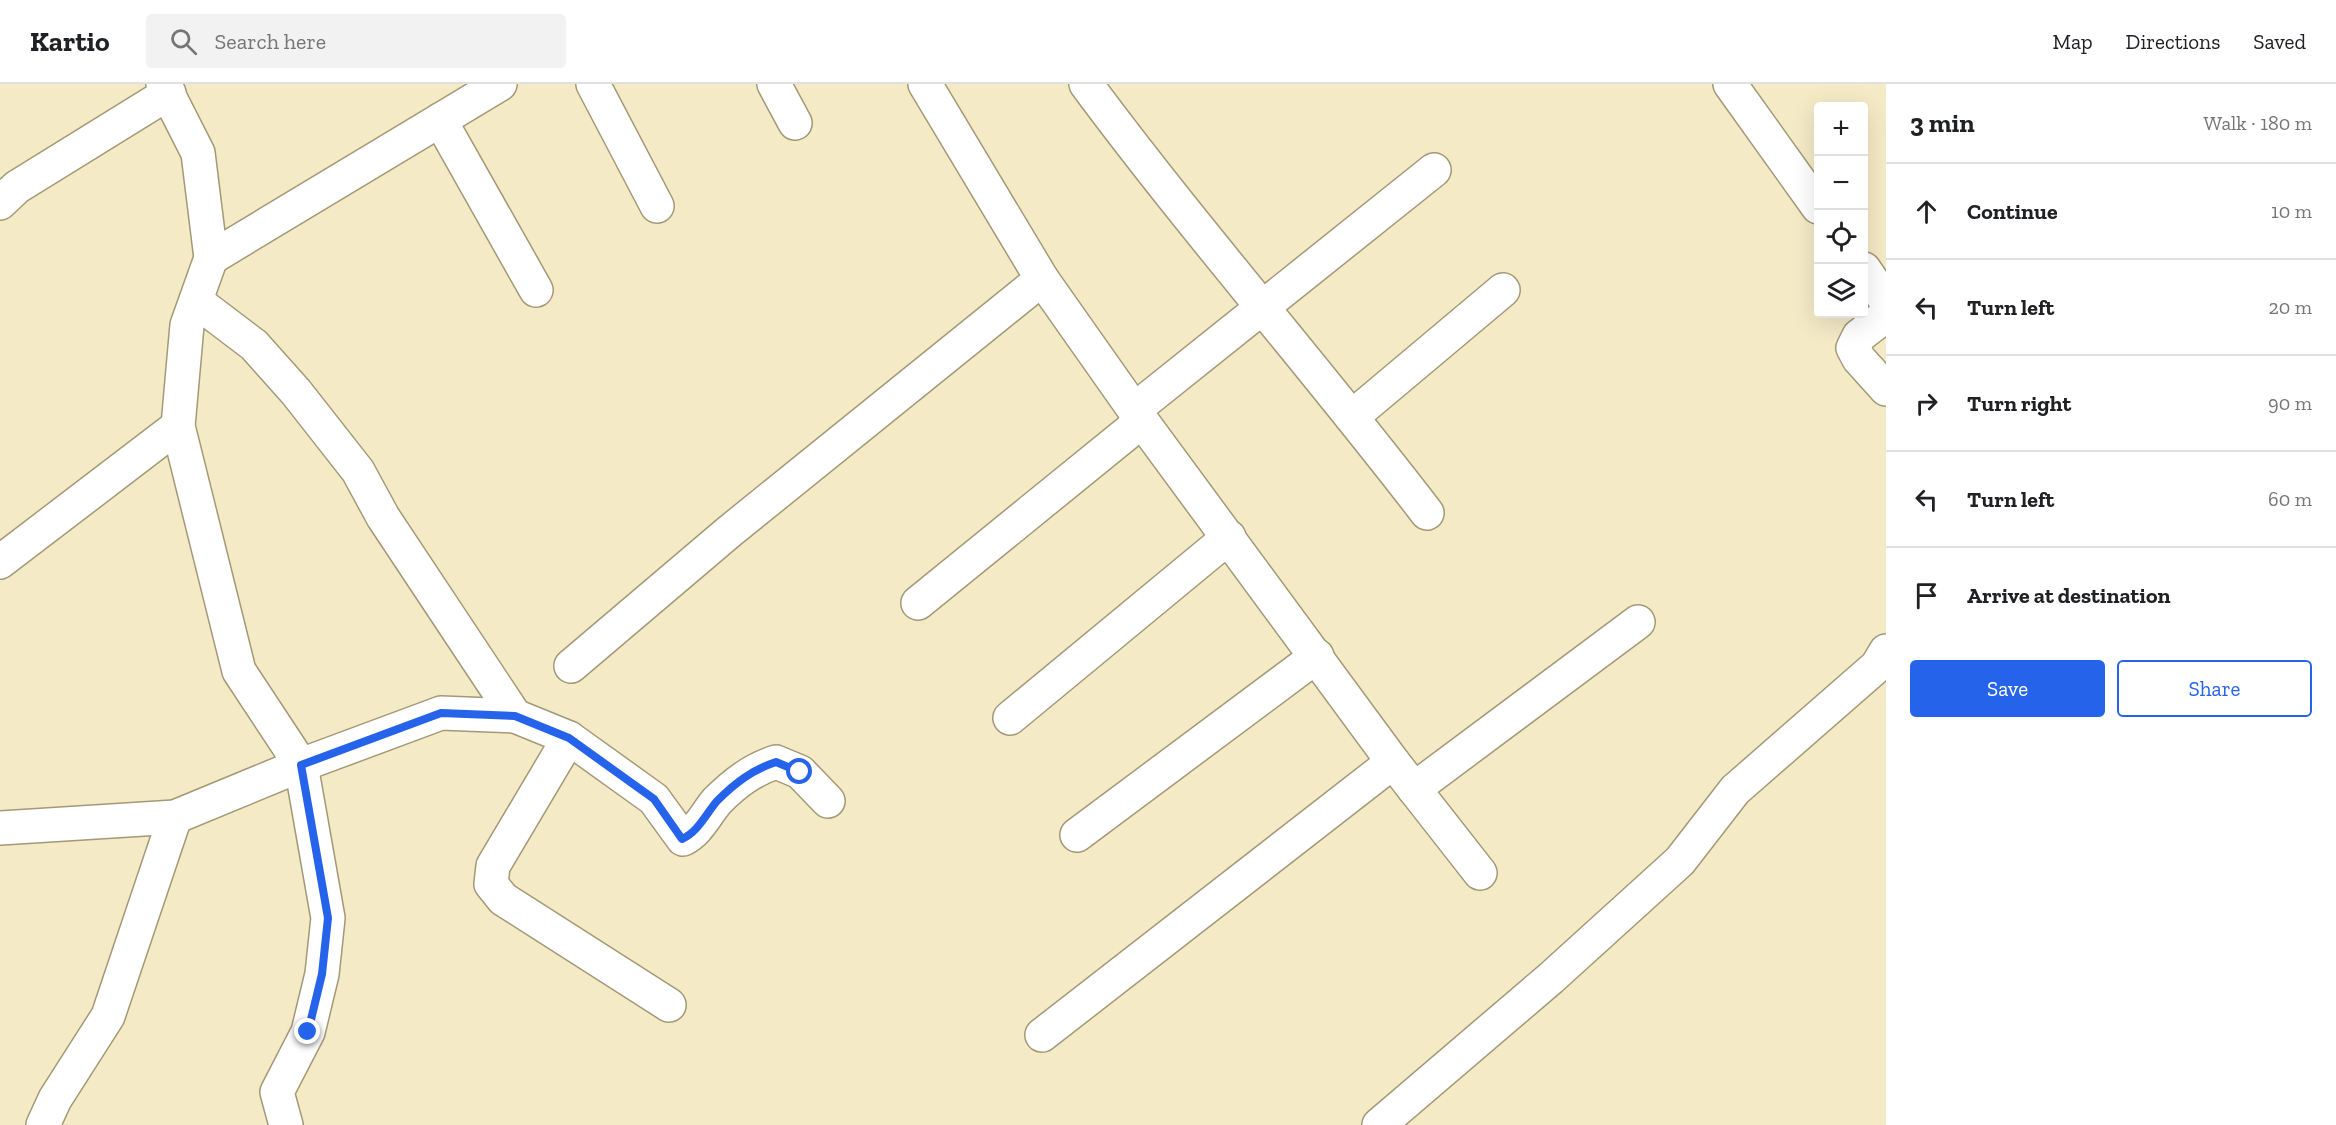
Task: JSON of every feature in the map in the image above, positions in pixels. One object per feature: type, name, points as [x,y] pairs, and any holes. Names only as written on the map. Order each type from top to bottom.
[{"type":"street","points":[[211,258],[500,84]]},
{"type":"street","points":[[593,84],[657,206]]},
{"type":"street","points":[[774,84],[795,123]]},
{"type":"street","points":[[925,84],[1042,279],[1138,415],[1393,762],[1480,873]]},
{"type":"street","points":[[1086,84],[1133,148],[1353,416],[1427,513]]},
{"type":"street","points":[[1730,84],[1814,201]]},
{"type":"street","points":[[0,203],[17,187],[166,89],[198,153],[211,258],[187,325],[178,426],[239,671],[301,765],[328,918],[322,974],[308,1032],[277,1092],[275,1119]]},
{"type":"street","points":[[440,120],[536,290]]},
{"type":"street","points":[[918,603],[1263,305],[1434,170]]},
{"type":"street","points":[[1868,277],[1886,301]]},
{"type":"street","points":[[571,666],[730,531],[1042,279]]},
{"type":"street","points":[[1353,416],[1503,290]]},
{"type":"street","points":[[196,301],[254,345],[296,392],[358,471],[383,517],[515,716]]},
{"type":"street","points":[[1886,315],[1859,336],[1853,348],[1859,359],[1886,389]]},
{"type":"street","points":[[1859,359],[1886,341]]},
{"type":"street","points":[[0,562],[178,426]]},
{"type":"street","points":[[1010,718],[1229,537]]},
{"type":"street","points":[[1414,789],[1638,622]]},
{"type":"street","points":[[1379,1125],[1551,978],[1680,861],[1735,790],[1877,666],[1886,651]]},
{"type":"street","points":[[1077,836],[1317,656]]},
{"type":"street","points":[[0,828],[175,817],[301,765],[441,713],[515,716],[569,738],[654,799],[682,839],[690,836],[717,801],[753,770],[776,762],[800,772],[828,801]]},
{"type":"street","points":[[569,738],[493,866],[491,884],[502,899],[669,1005]]},
{"type":"street","points":[[1042,1035],[1393,762]]},
{"type":"street","points":[[43,1125],[55,1100],[108,1016],[175,817]]},
{"type":"route","points":[[308,1032],[322,974],[328,918],[301,765],[441,713],[515,716],[569,738],[654,799],[682,839],[690,836],[717,801],[753,770],[776,762],[800,772]]}]
